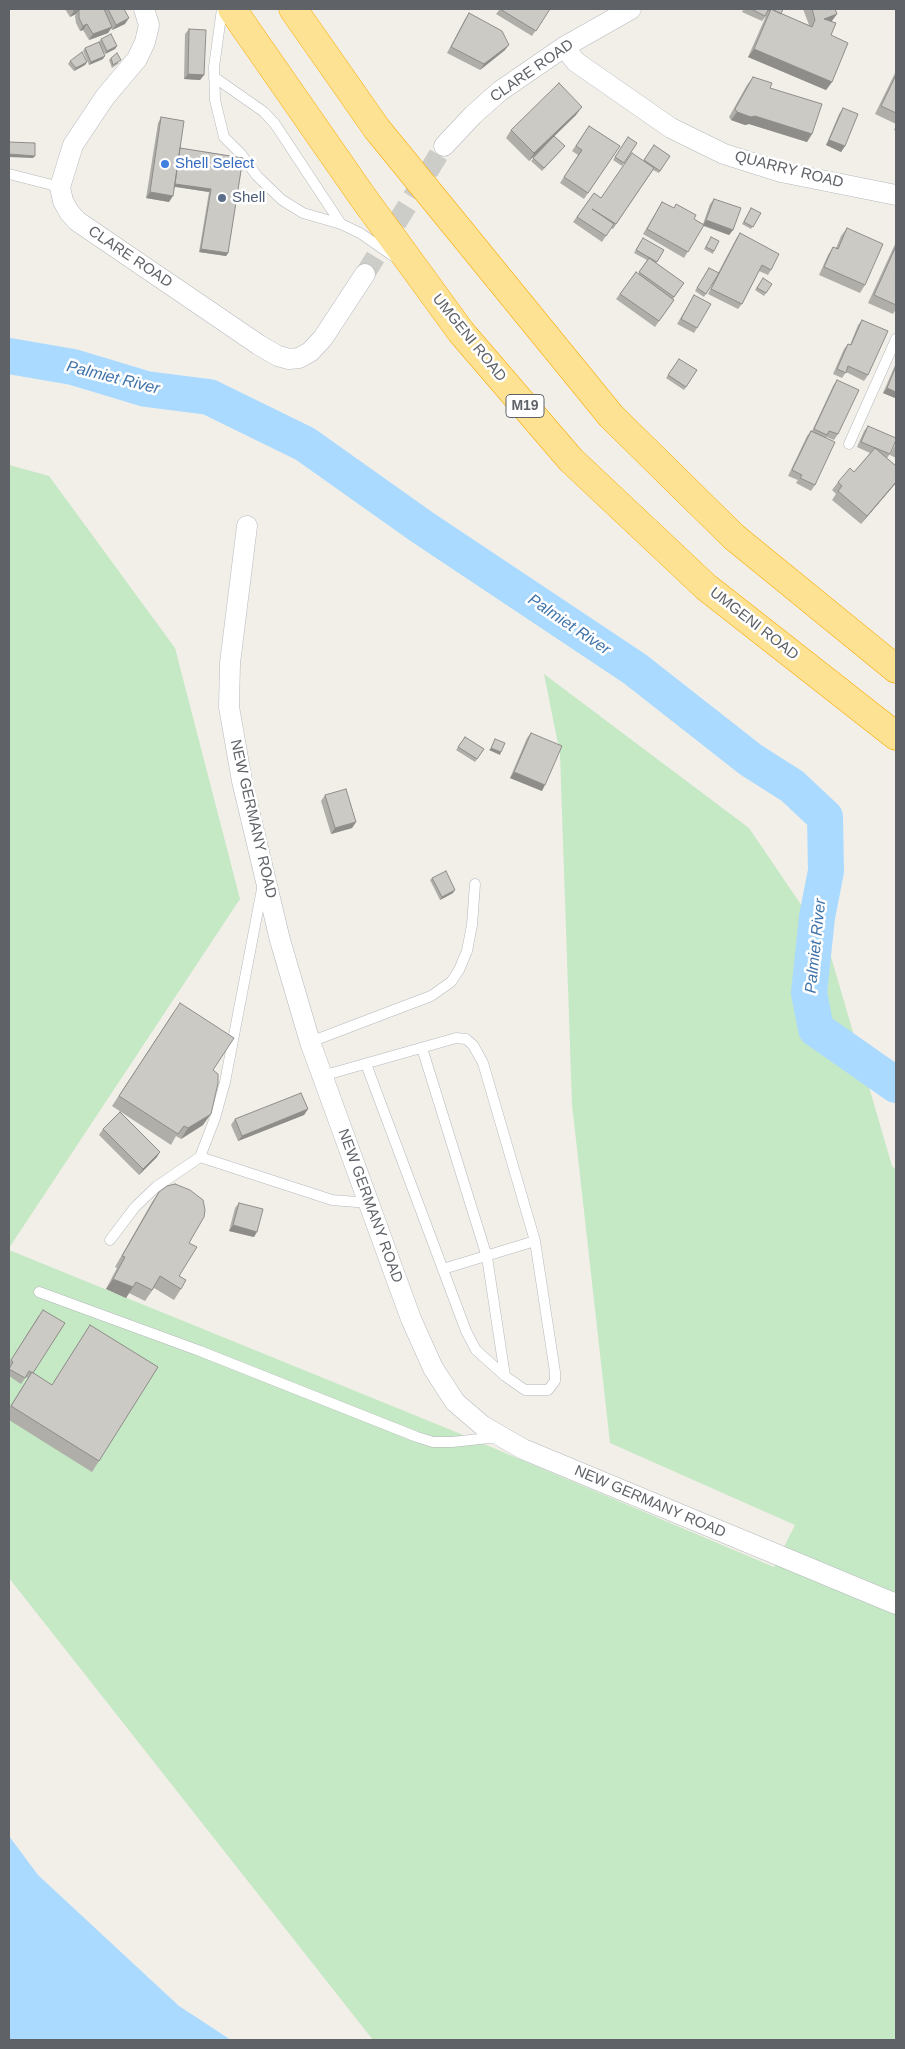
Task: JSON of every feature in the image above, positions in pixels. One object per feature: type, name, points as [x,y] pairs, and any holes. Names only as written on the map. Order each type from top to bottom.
[{"type":"highway","name":"UMGENI ROAD","points":[[232,9],[461,332],[571,460],[706,587],[896,736]]},
{"type":"highway","points":[[294,10],[377,129],[611,416],[734,537],[896,669]]},
{"type":"street","points":[[60,187],[72,145],[105,97],[137,59],[145,42],[149,25],[144,9]]},
{"type":"street","name":"CLARE ROAD","points":[[444,146],[473,115],[500,91],[564,47],[631,9]]},
{"type":"street","name":"QUARRY ROAD","points":[[564,47],[576,62],[671,128],[724,154],[780,172],[896,195]]},
{"type":"street","name":"CLARE ROAD","points":[[60,187],[62,202],[77,221],[278,356],[289,359],[299,358],[310,352],[323,338],[365,274]]},
{"type":"street","name":"NEW GERMANY ROAD","points":[[247,526],[230,663],[229,707],[242,781],[280,940],[310,1042],[412,1320],[433,1368],[455,1402],[483,1426],[502,1437],[532,1452],[896,1604]]},
{"type":"lane","points":[[222,9],[214,76],[215,100],[224,137],[257,176],[282,200],[303,213],[341,224],[360,233],[418,272]]},
{"type":"lane","points":[[214,76],[264,112],[275,124],[341,224]]},
{"type":"lane","points":[[9,174],[60,187]]},
{"type":"lane","points":[[849,444],[896,339]]},
{"type":"lane","points":[[110,1240],[135,1207],[156,1187],[200,1157],[216,1118],[225,1082],[265,876]]},
{"type":"lane","points":[[310,1042],[423,1000],[451,982],[467,951],[472,925],[475,884]]},
{"type":"lane","points":[[322,1076],[456,1038],[466,1039],[473,1045],[483,1063],[536,1241],[555,1381],[548,1390],[525,1390],[505,1376],[476,1350],[466,1331],[366,1064]]},
{"type":"lane","points":[[422,1048],[488,1256],[505,1376]]},
{"type":"lane","points":[[200,1157],[332,1200],[369,1203]]},
{"type":"lane","points":[[443,1269],[536,1241]]},
{"type":"lane","points":[[39,1292],[200,1351],[417,1437],[433,1442],[452,1442],[502,1437]]},
{"type":"green space","points":[[9,465],[49,476],[175,648],[240,899],[9,1248]]},
{"type":"green space","points":[[544,674],[749,828],[827,943],[892,1166],[896,1170],[896,2040],[373,2040],[9,1578],[9,1250],[451,1430],[774,1567],[795,1525],[610,1443],[572,1104],[560,754]]},
{"type":"water","points":[[9,1836],[38,1875],[179,2006],[231,2040],[9,2040]]},
{"type":"building","points":[[104,9],[112,27],[93,34],[87,24],[83,26],[79,18],[79,10]]},
{"type":"building","points":[[108,9],[124,9],[129,18],[116,25]]},
{"type":"building","points":[[500,9],[550,9],[536,31]]},
{"type":"building","points":[[751,9],[771,9],[770,11],[768,10],[765,16]]},
{"type":"building","points":[[771,9],[783,9],[781,14]]},
{"type":"building","points":[[771,9],[812,27],[815,20],[812,9],[835,9],[837,14],[824,19],[836,23],[831,35],[848,43],[832,82],[754,49]]},
{"type":"building","points":[[469,13],[502,31],[509,45],[484,64],[451,47]]},
{"type":"building","points":[[189,29],[206,30],[204,75],[188,74]]},
{"type":"building","points":[[111,34],[117,46],[107,51],[101,39]]},
{"type":"building","points":[[99,42],[105,56],[91,62],[85,48]]},
{"type":"building","points":[[82,52],[87,62],[76,68],[70,61]]},
{"type":"building","points":[[117,53],[121,60],[113,65],[111,58]]},
{"type":"building","points":[[896,75],[896,113],[881,106]]},
{"type":"building","points":[[753,77],[772,83],[770,88],[822,104],[812,134],[737,112],[735,109]]},
{"type":"building","points":[[559,83],[582,107],[534,153],[511,130]]},
{"type":"building","points":[[843,108],[858,114],[845,146],[829,140]]},
{"type":"building","points":[[161,117],[184,121],[173,196],[150,192]]},
{"type":"building","points":[[589,126],[620,146],[588,193],[564,177],[582,150],[576,146]]},
{"type":"building","points":[[554,136],[565,146],[544,168],[533,158]]},
{"type":"building","points":[[628,137],[637,143],[624,163],[615,157]]},
{"type":"building","points":[[9,142],[35,143],[35,156],[9,154]]},
{"type":"building","points":[[654,145],[670,156],[660,171],[644,160]]},
{"type":"building","points":[[180,148],[243,158],[228,253],[201,249],[211,189],[175,184]]},
{"type":"building","points":[[632,153],[654,168],[616,224],[592,209],[614,224],[606,236],[577,217],[594,193],[601,198]]},
{"type":"building","points":[[714,199],[741,208],[733,230],[706,220]]},
{"type":"building","points":[[662,202],[674,208],[676,204],[696,215],[694,219],[704,225],[688,252],[647,229]]},
{"type":"building","points":[[751,208],[761,213],[753,227],[744,222]]},
{"type":"building","points":[[847,228],[883,244],[865,285],[824,267],[833,247],[838,249]]},
{"type":"building","points":[[740,233],[779,254],[771,270],[762,265],[742,304],[711,289]]},
{"type":"building","points":[[711,237],[719,241],[714,251],[706,247]]},
{"type":"building","points":[[643,238],[664,250],[657,262],[636,250]]},
{"type":"building","points":[[896,246],[896,305],[874,295]]},
{"type":"building","points":[[649,258],[684,283],[674,297],[639,272]]},
{"type":"building","points":[[709,268],[719,273],[706,294],[697,288]]},
{"type":"building","points":[[636,272],[674,300],[659,321],[620,294]]},
{"type":"building","points":[[763,278],[772,284],[766,293],[757,288]]},
{"type":"building","points":[[694,295],[711,304],[697,328],[681,319]]},
{"type":"building","points":[[862,320],[888,331],[868,375],[848,366],[846,373],[837,369],[848,344],[851,345]]},
{"type":"building","points":[[679,359],[697,370],[686,387],[668,375]]},
{"type":"building","points":[[896,366],[896,392],[887,388]]},
{"type":"building","points":[[837,380],[859,390],[838,434],[829,431],[827,435],[814,429]]},
{"type":"building","points":[[868,426],[896,438],[890,454],[861,442]]},
{"type":"building","points":[[811,431],[835,442],[815,485],[800,478],[802,475],[792,470]]},
{"type":"building","points":[[875,448],[896,466],[896,482],[867,516],[838,491],[842,486],[838,482],[850,468],[854,472]]},
{"type":"building","points":[[531,733],[562,746],[545,785],[514,772]]},
{"type":"building","points":[[465,737],[484,749],[477,759],[458,747]]},
{"type":"building","points":[[495,739],[505,743],[501,752],[491,748]]},
{"type":"building","points":[[346,789],[356,822],[335,828],[325,795]]},
{"type":"building","points":[[446,871],[455,890],[442,897],[432,878]]},
{"type":"building","points":[[180,1003],[234,1038],[213,1070],[218,1074],[218,1083],[211,1114],[188,1128],[184,1126],[178,1134],[119,1096]]},
{"type":"building","points":[[301,1093],[308,1109],[242,1136],[235,1119]]},
{"type":"building","points":[[120,1112],[160,1152],[143,1169],[103,1129]]},
{"type":"building","points":[[175,1184],[190,1190],[203,1200],[205,1210],[204,1217],[189,1243],[197,1247],[179,1276],[186,1280],[181,1289],[160,1276],[152,1290],[136,1282],[133,1287],[113,1279],[125,1257],[122,1256],[159,1192],[167,1186]]},
{"type":"building","points":[[239,1203],[263,1209],[257,1232],[233,1225]]},
{"type":"building","points":[[43,1310],[65,1323],[33,1373],[29,1371],[25,1378],[9,1369],[13,1362],[11,1360]]},
{"type":"building","points":[[90,1325],[158,1367],[99,1461],[11,1406],[32,1372],[52,1385]]},
{"type":"waterway","name":"Palmiet River","points":[[9,356],[73,367],[146,389],[209,397],[305,444],[422,527],[635,669],[751,760],[792,786],[825,817],[826,871],[817,917],[809,993],[816,1029],[896,1085]]},
{"type":"tunnel","points":[[365,274],[444,146]]},
{"type":"place","name":"Shell Select","points":[[165,164]]},
{"type":"place","name":"Shell","points":[[222,198]]}]
